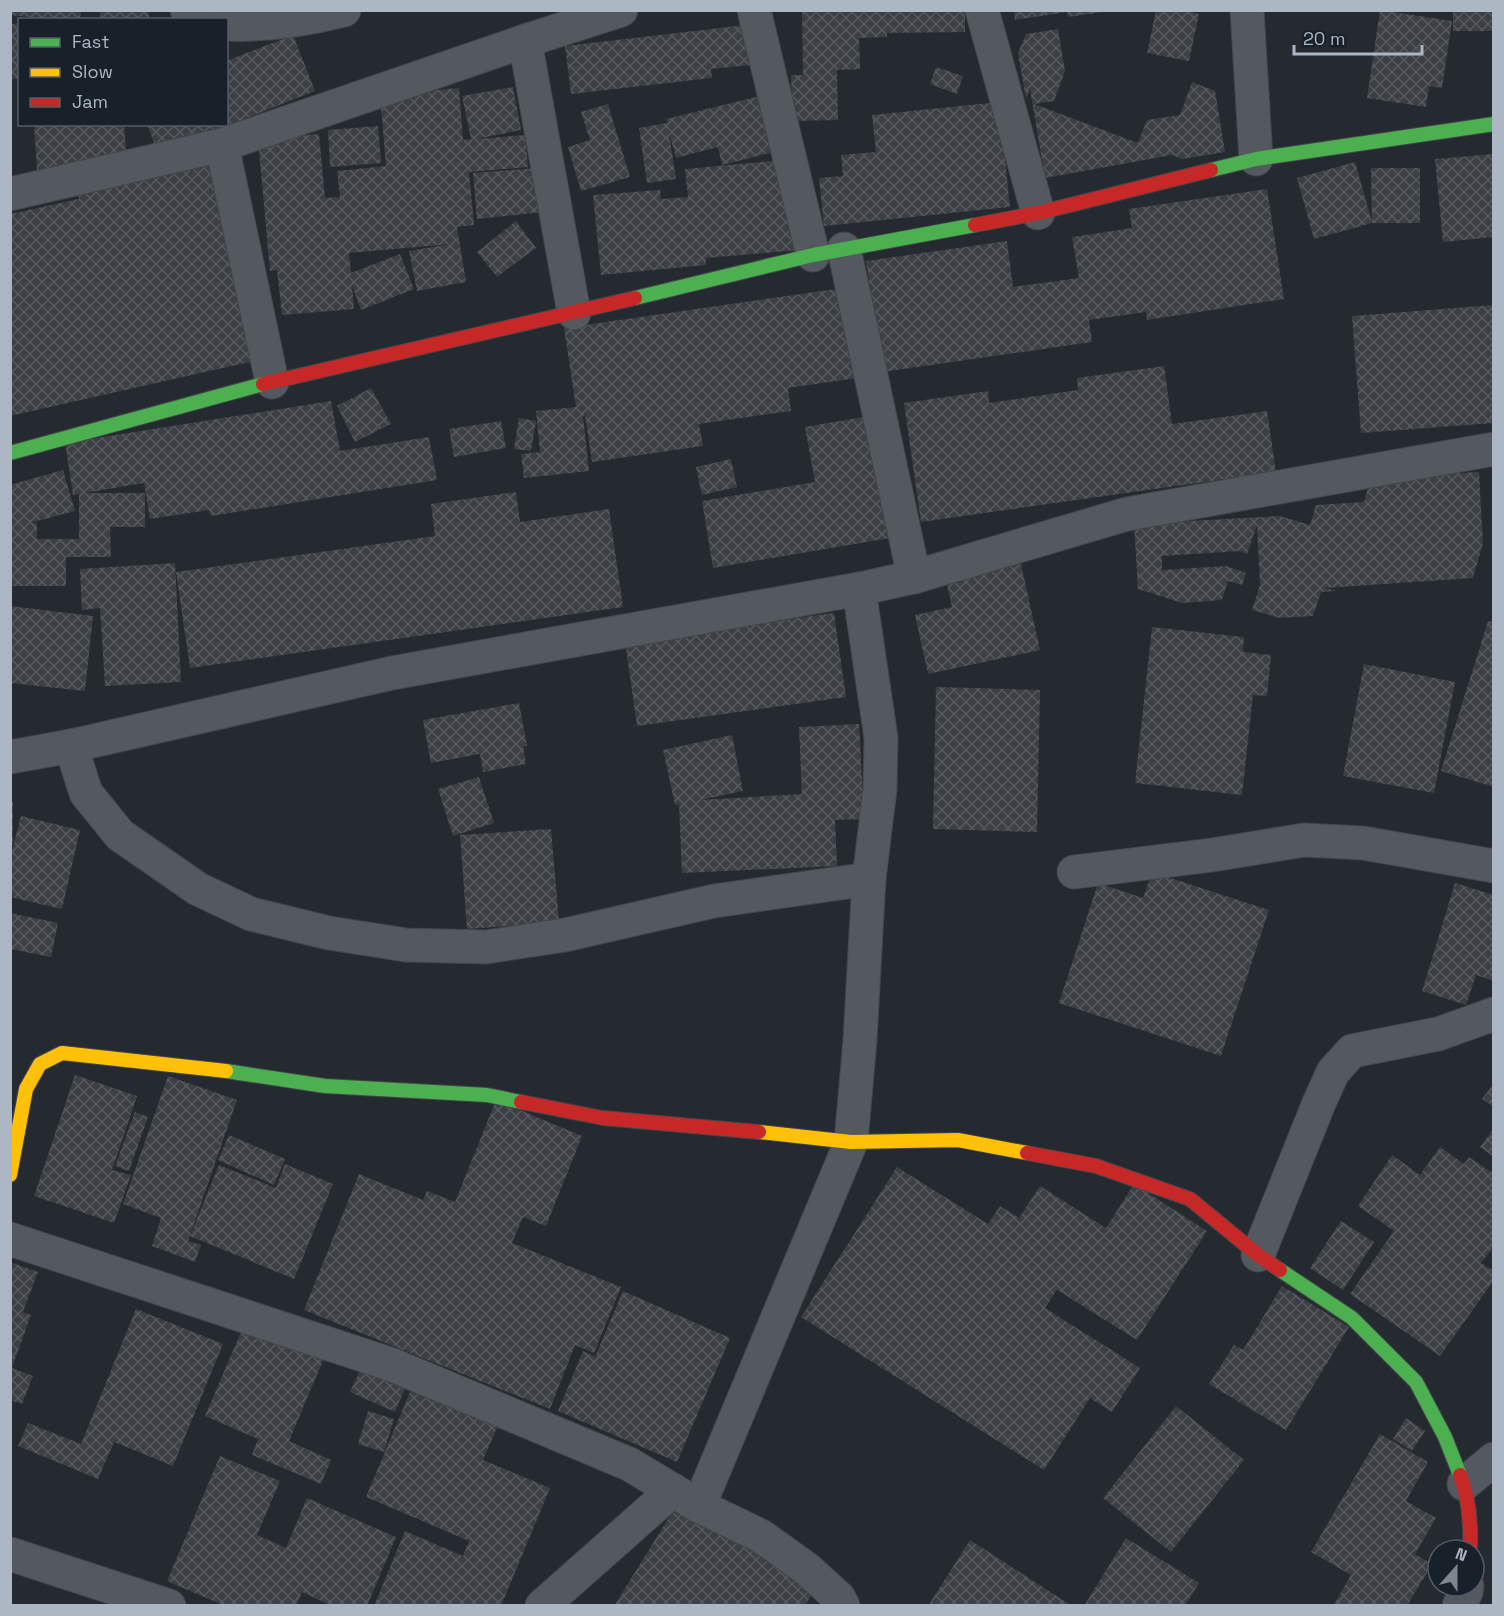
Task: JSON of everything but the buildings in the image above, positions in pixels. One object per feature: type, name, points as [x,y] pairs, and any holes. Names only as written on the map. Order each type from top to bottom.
[{"type":"street","points":[[187,10],[201,18]]},
{"type":"street","points":[[228,24],[244,25],[344,10]]},
{"type":"street","points":[[10,194],[222,145],[621,10]]},
{"type":"street","points":[[754,10],[829,252],[914,577]]},
{"type":"street","points":[[982,10],[1038,213]]},
{"type":"street","points":[[1247,10],[1256,159]]},
{"type":"street","points":[[525,41],[574,313]]},
{"type":"street","points":[[10,453],[272,382],[829,252],[1038,213],[1256,159],[1494,124]]},
{"type":"street","points":[[222,145],[272,382]]},
{"type":"street","points":[[10,757],[71,746],[392,673],[859,589],[914,577],[1127,514],[1494,449]]},
{"type":"street","points":[[542,1605],[686,1498],[851,1142],[860,1040],[869,879],[880,789],[881,738],[859,589]]},
{"type":"street","points":[[71,746],[86,793],[120,835],[198,889],[251,914],[328,933],[406,945],[486,947],[566,935],[714,901],[869,879]]},
{"type":"street","points":[[1074,872],[1212,855],[1304,840],[1363,843],[1494,866]]},
{"type":"street","points":[[1258,1255],[1318,1102],[1333,1072],[1352,1051],[1438,1034],[1494,1014]]},
{"type":"street","points":[[10,1174],[26,1089],[40,1065],[62,1053],[250,1074],[325,1086],[487,1095],[603,1118],[699,1125],[851,1142],[958,1140],[1096,1166],[1190,1199],[1258,1255],[1352,1318],[1416,1382],[1445,1437],[1464,1484],[1471,1538]]},
{"type":"street","points":[[10,1239],[390,1364],[629,1464],[686,1498],[761,1536],[807,1569],[839,1598],[843,1605]]},
{"type":"street","points":[[1464,1484],[1494,1459]]},
{"type":"street","points":[[10,1554],[169,1605]]},
{"type":"traffic: fast","points":[[1211,170],[1256,159],[1494,124]]},
{"type":"traffic: fast","points":[[635,298],[813,255],[975,225]]},
{"type":"traffic: fast","points":[[10,453],[263,384]]},
{"type":"traffic: fast","points":[[226,1071],[325,1086],[487,1095],[521,1102]]},
{"type":"traffic: fast","points":[[1280,1270],[1352,1318],[1416,1382],[1445,1437],[1460,1475]]},
{"type":"traffic: slow","points":[[10,1175],[26,1089],[40,1064],[62,1053],[226,1071]]},
{"type":"traffic: slow","points":[[759,1132],[851,1142],[958,1140],[1027,1153]]},
{"type":"traffic: jam","points":[[975,225],[1038,213],[1211,170]]},
{"type":"traffic: jam","points":[[263,384],[635,298]]},
{"type":"traffic: jam","points":[[521,1102],[603,1118],[759,1132]]},
{"type":"traffic: jam","points":[[1027,1153],[1096,1166],[1190,1199],[1258,1255],[1280,1270]]},
{"type":"traffic: jam","points":[[1460,1475],[1466,1493],[1470,1538]]}]
